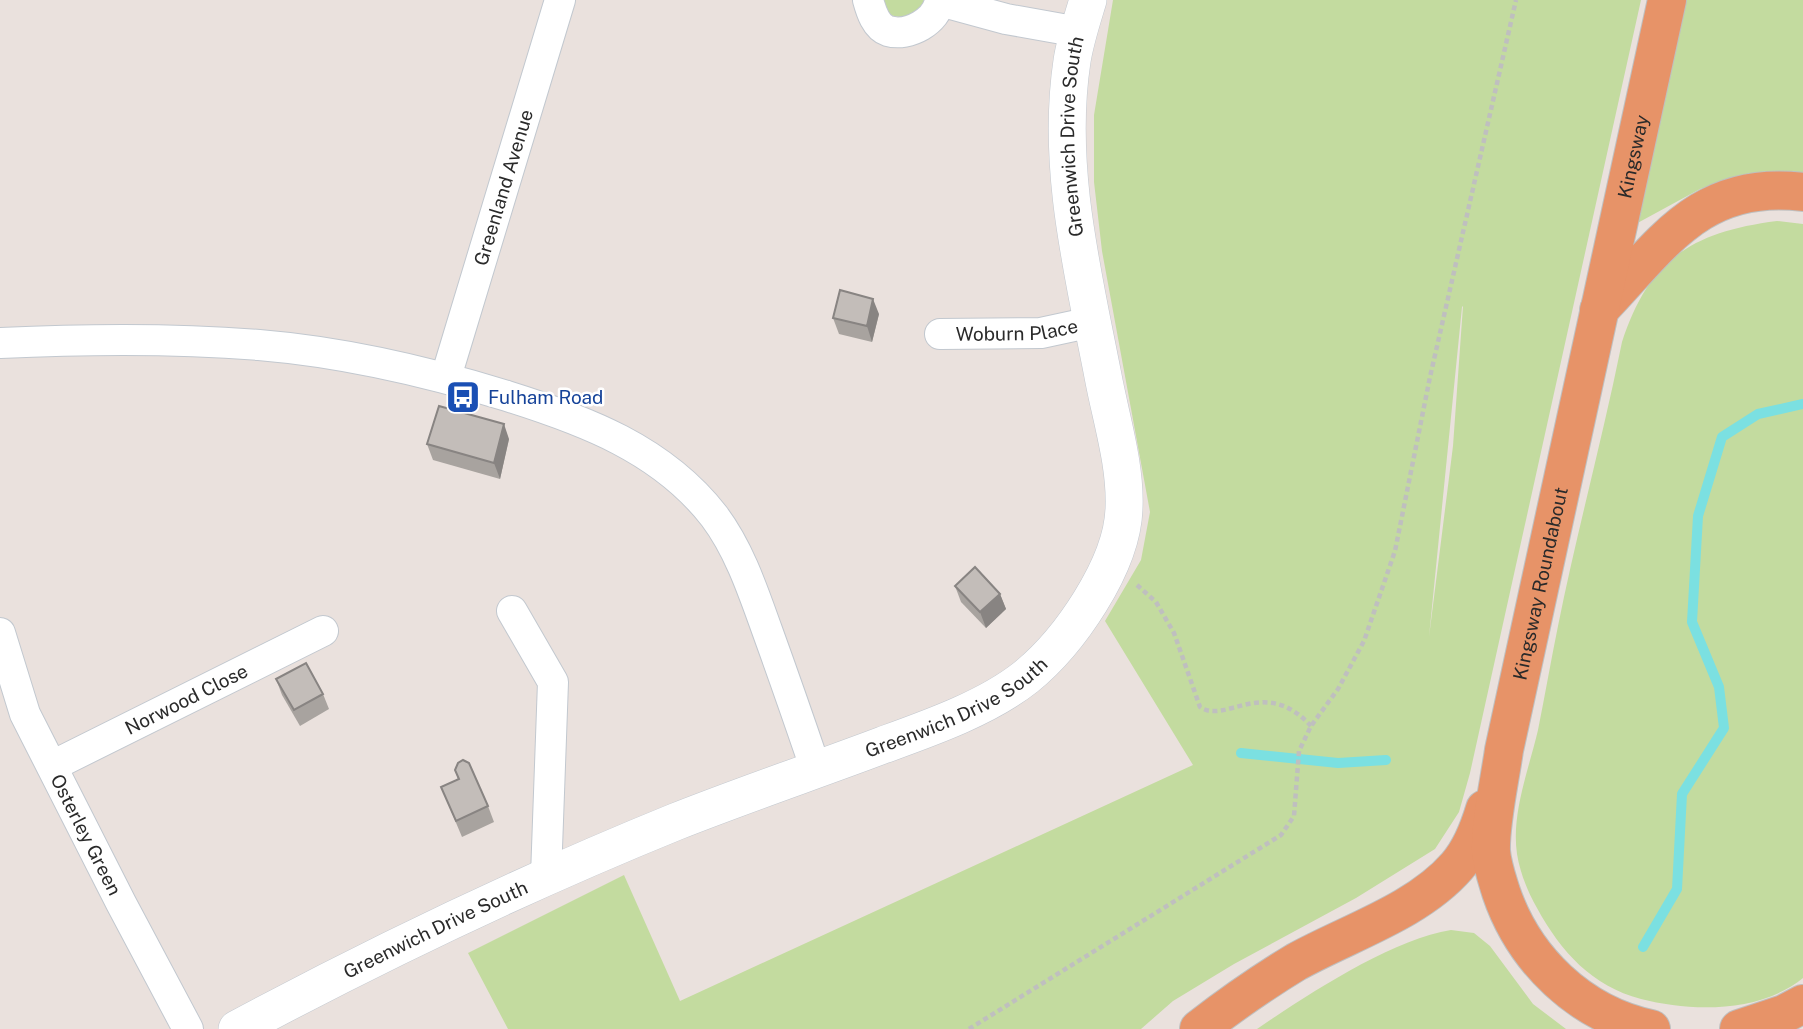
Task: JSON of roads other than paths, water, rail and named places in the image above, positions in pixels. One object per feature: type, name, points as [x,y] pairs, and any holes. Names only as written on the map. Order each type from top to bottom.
[{"type":"highway","name":"Kingsway","points":[[1598,312],[1667,0]]},
{"type":"highway","points":[[1598,312],[1667,236],[1706,208],[1750,192],[1803,192]]},
{"type":"highway","name":"Kingsway Roundabout","points":[[1598,312],[1504,750],[1491,850],[1495,874],[1507,910],[1535,958],[1565,988],[1598,1010],[1631,1025],[1651,1029]]},
{"type":"highway","points":[[1199,1029],[1296,963],[1417,900],[1438,885],[1458,865],[1472,844],[1504,750]]},
{"type":"highway","points":[[1739,1029],[1784,1014],[1803,1004]]},
{"type":"street","name":"Greenland Avenue","points":[[446,377],[560,0]]},
{"type":"street","points":[[868,0],[872,13],[887,31],[901,32],[917,28],[933,16],[940,1],[1006,19],[1083,16]]},
{"type":"street","name":"Greenwich Drive South","points":[[237,1029],[335,976],[546,876],[678,821],[934,726],[1002,693],[1027,676],[1066,635],[1089,603],[1111,561],[1123,524],[1124,491],[1069,182],[1072,61],[1083,16]]},
{"type":"street","name":"Woburn Place","points":[[940,334],[1041,333],[1092,322]]},
{"type":"street","points":[[0,343],[87,339],[259,345],[384,363],[446,377],[565,414],[634,447],[676,476],[714,516],[731,543],[749,579],[816,770]]},
{"type":"street","points":[[512,611],[553,682],[546,876]]},
{"type":"street","name":"Norwood Close","points":[[52,766],[323,631]]},
{"type":"street","name":"Osterley Green","points":[[0,633],[25,714],[188,1029]]},
{"type":"waterway","points":[[1643,947],[1677,889],[1682,794],[1724,728],[1719,687],[1692,622],[1698,516],[1722,437],[1758,414],[1803,404]]},
{"type":"waterway","points":[[1241,753],[1338,763],[1386,760]]},
{"type":"place","name":"Fulham Road","points":[[463,397]]}]
